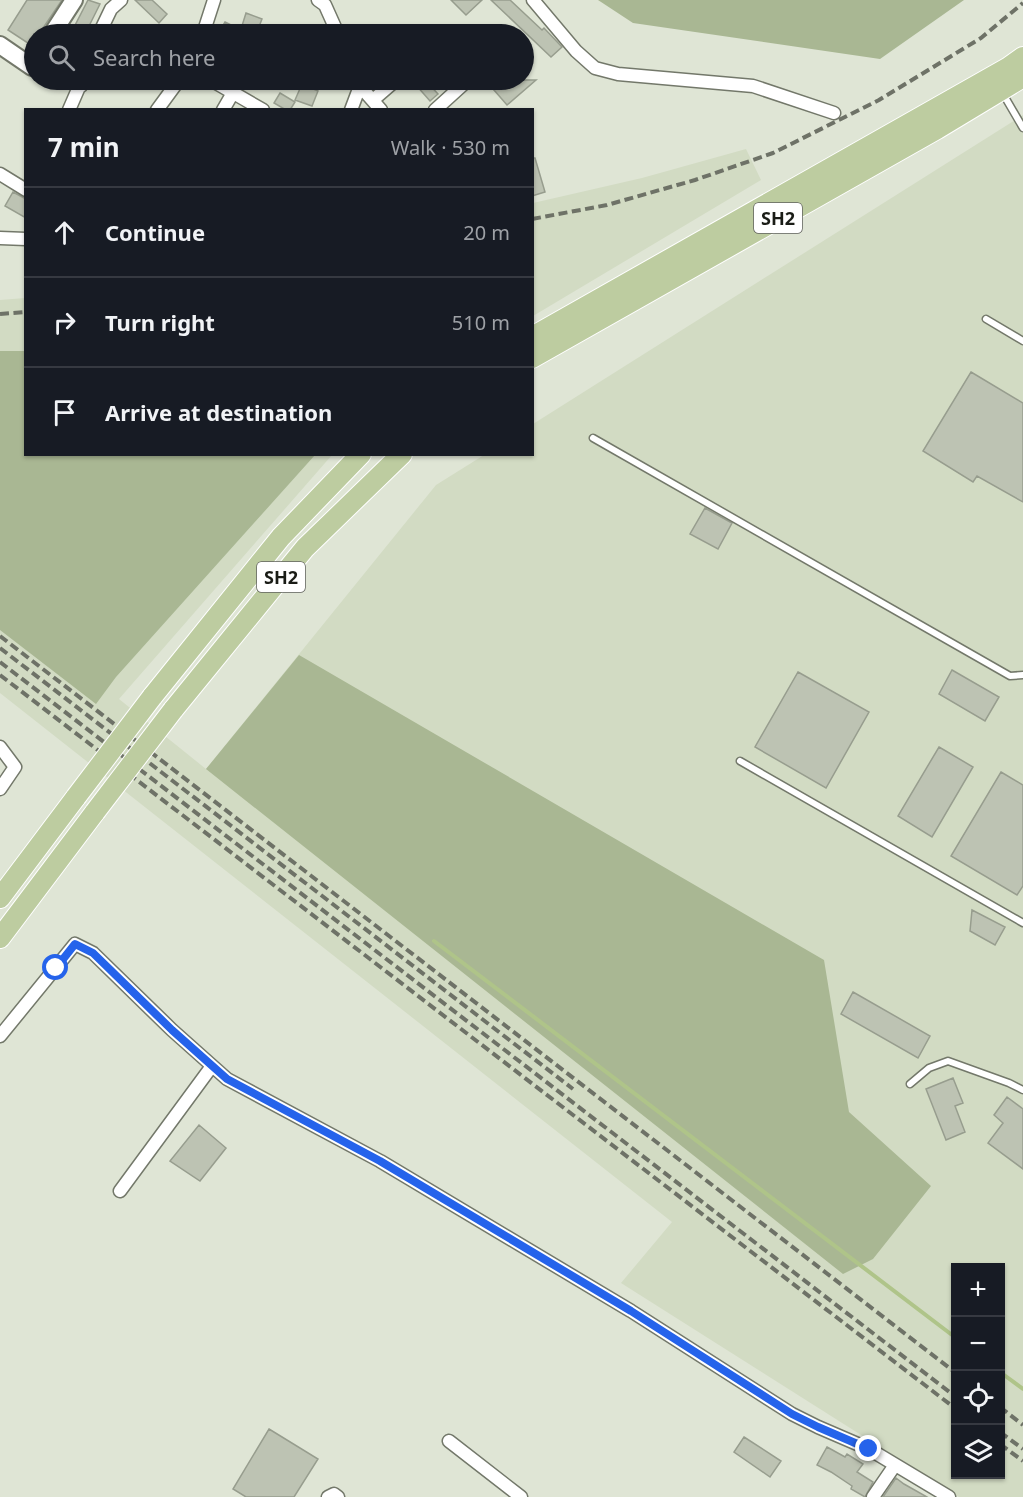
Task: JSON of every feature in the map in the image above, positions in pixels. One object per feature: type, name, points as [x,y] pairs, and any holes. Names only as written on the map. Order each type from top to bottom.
[{"type":"main road","name":"SH2","points":[[534,336],[1023,57]]},
{"type":"main road","name":"SH2","points":[[534,357],[1023,77]]},
{"type":"main road","name":"SH2","points":[[0,898],[152,697],[281,537],[359,456]]},
{"type":"main road","name":"SH2","points":[[0,938],[173,710],[305,548],[400,456]]},
{"type":"street","points":[[58,24],[74,0]]},
{"type":"street","points":[[104,24],[111,9],[121,0]]},
{"type":"street","points":[[206,24],[214,0]]},
{"type":"street","points":[[533,0],[576,51],[595,68],[618,74],[753,86],[834,113]]},
{"type":"street","points":[[324,2],[334,24]]},
{"type":"street","points":[[0,45],[24,60]]},
{"type":"street","points":[[70,108],[78,90]]},
{"type":"street","points":[[158,108],[172,90]]},
{"type":"street","points":[[352,108],[357,90]]},
{"type":"street","points":[[365,90],[377,105],[388,90]]},
{"type":"street","points":[[437,108],[457,90]]},
{"type":"street","points":[[224,108],[234,91],[260,108]]},
{"type":"street","points":[[0,174],[24,189]]},
{"type":"street","points":[[0,238],[24,239]]},
{"type":"street","points":[[0,747],[15,767],[0,789]]},
{"type":"street","points":[[0,1036],[75,944],[93,953],[172,1030],[227,1079],[380,1161],[631,1311],[792,1414],[869,1449],[949,1497]]},
{"type":"street","points":[[120,1191],[212,1066]]},
{"type":"street","points":[[449,1441],[521,1497]]},
{"type":"street","points":[[873,1497],[895,1464]]},
{"type":"street","points":[[328,1497],[334,1494],[338,1497]]},
{"type":"lane","points":[[1001,91],[1023,128]]},
{"type":"lane","points":[[986,319],[1023,341]]},
{"type":"lane","points":[[593,438],[1010,676],[1023,675]]},
{"type":"lane","points":[[740,761],[1023,923]]},
{"type":"lane","points":[[910,1084],[929,1068],[948,1060],[1023,1090]]},
{"type":"shaded area","points":[[598,0],[964,0],[880,59],[633,23]]},
{"type":"shaded area","points":[[1023,115],[1023,1497],[959,1497],[621,1283],[672,1222],[0,693],[0,300],[24,298],[24,456],[331,456],[119,699],[206,769],[436,485],[482,456],[534,456],[534,423]]},
{"type":"shaded area","points":[[746,149],[761,180],[534,315],[534,203],[642,178]]},
{"type":"shaded area","points":[[0,351],[24,351],[24,456],[314,456],[116,677],[96,704],[0,630]]},
{"type":"shaded area","points":[[299,655],[824,960],[849,1112],[931,1186],[873,1259],[843,1274],[206,769]]},
{"type":"building","points":[[27,0],[62,0],[46,24],[24,24],[24,40],[8,30]]},
{"type":"building","points":[[88,0],[100,4],[90,24],[76,24]]},
{"type":"building","points":[[135,0],[152,0],[167,14],[159,23]]},
{"type":"building","points":[[451,0],[482,0],[466,15]]},
{"type":"building","points":[[491,0],[510,0],[542,30],[544,28],[562,47],[551,57],[534,41],[534,24],[516,24]]},
{"type":"building","points":[[246,13],[262,19],[260,24],[243,24]]},
{"type":"building","points":[[299,90],[318,91],[312,106],[295,100]]},
{"type":"building","points":[[420,90],[434,90],[438,94],[430,101]]},
{"type":"building","points":[[494,90],[524,90],[507,105]]},
{"type":"building","points":[[280,93],[295,102],[291,108],[283,108],[274,103]]},
{"type":"building","points":[[534,158],[535,158],[545,192],[534,195]]},
{"type":"building","points":[[13,192],[24,198],[24,217],[5,206]]},
{"type":"building","points":[[971,372],[1023,403],[1023,502],[977,476],[973,482],[923,451]]},
{"type":"building","points":[[705,508],[732,523],[718,549],[690,534]]},
{"type":"building","points":[[952,670],[999,697],[985,721],[939,694]]},
{"type":"building","points":[[798,672],[869,712],[826,788],[755,747]]},
{"type":"building","points":[[939,747],[973,767],[932,837],[898,816]]},
{"type":"building","points":[[1001,772],[1023,785],[1023,886],[1017,895],[951,856]]},
{"type":"building","points":[[972,910],[1005,927],[995,945],[970,931]]},
{"type":"building","points":[[853,992],[930,1036],[918,1058],[841,1014]]},
{"type":"building","points":[[953,1078],[963,1103],[955,1106],[965,1132],[946,1140],[926,1089]]},
{"type":"building","points":[[1007,1097],[1023,1109],[1023,1169],[988,1143],[1003,1123],[994,1115]]},
{"type":"building","points":[[199,1125],[226,1148],[200,1181],[170,1161]]},
{"type":"building","points":[[269,1429],[318,1459],[294,1497],[246,1497],[233,1489]]},
{"type":"building","points":[[744,1437],[781,1461],[770,1477],[734,1452]]},
{"type":"building","points":[[827,1447],[845,1457],[847,1454],[863,1464],[857,1472],[873,1482],[865,1497],[851,1489],[852,1486],[831,1472],[817,1465]]},
{"type":"building","points":[[896,1478],[904,1484],[927,1497],[883,1497]]},
{"type":"waterway","points":[[434,941],[951,1334]]},
{"type":"waterway","points":[[1005,1376],[1023,1389]]},
{"type":"railway","points":[[534,219],[607,205],[695,180],[773,153],[879,100],[981,38],[1023,3]]},
{"type":"railway","points":[[0,314],[24,312]]},
{"type":"railway","points":[[0,636],[953,1371]]},
{"type":"railway","points":[[0,648],[573,1089]]},
{"type":"railway","points":[[0,662],[951,1393]]},
{"type":"railway","points":[[0,675],[951,1405]]},
{"type":"railway","points":[[1005,1411],[1023,1425]]},
{"type":"railway","points":[[1005,1436],[1023,1449]]},
{"type":"railway","points":[[1005,1448],[1023,1461]]},
{"type":"route","points":[[56,968],[75,944],[93,953],[172,1030],[227,1079],[380,1161],[631,1311],[792,1414],[869,1449]]}]
